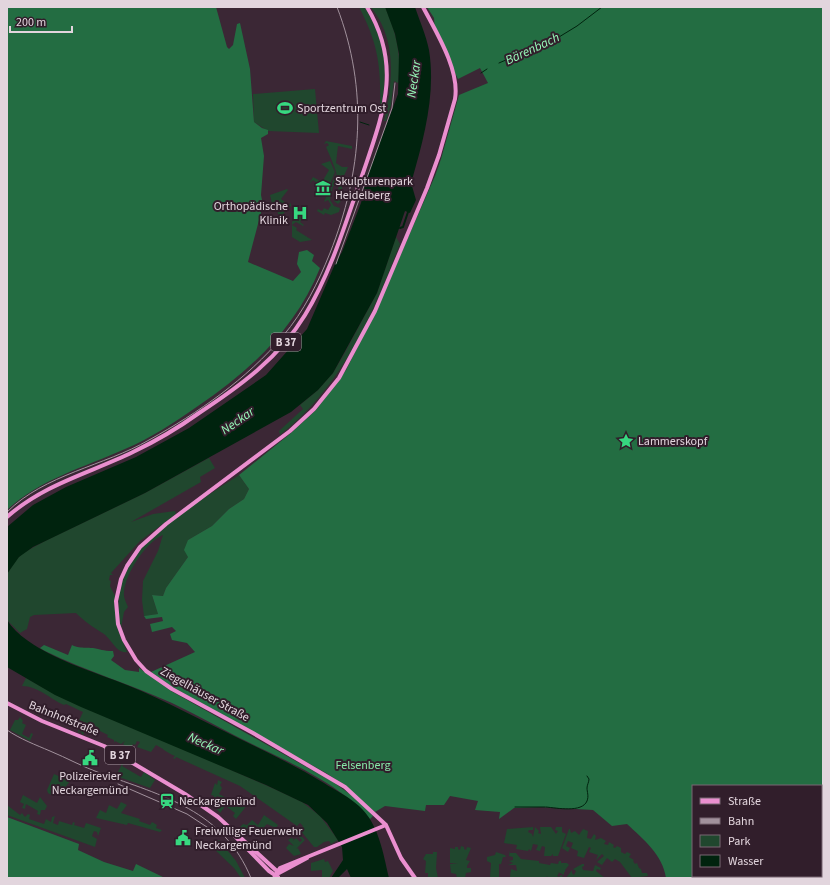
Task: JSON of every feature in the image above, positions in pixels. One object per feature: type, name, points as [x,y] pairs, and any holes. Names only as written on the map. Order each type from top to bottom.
[{"type":"main road","name":"B 37","points":[[7,517],[31,498],[49,488],[127,455],[160,438],[230,393],[259,370],[288,340],[308,311],[324,278],[380,124],[387,86],[388,70],[384,47],[377,26],[367,7]]},
{"type":"main road","name":"Ziegelhäuser Straße","points":[[415,878],[400,854],[391,832],[386,825],[354,794],[325,773],[156,679],[136,660],[124,640],[117,614],[117,593],[121,579],[133,555],[156,532],[297,426],[314,409],[339,378],[375,311],[437,163],[456,93],[456,80],[451,66],[423,7]]},
{"type":"main road","name":"Bahnhofstraße","points":[[7,703],[35,718],[104,746],[197,802],[216,816],[272,868],[276,875]]},
{"type":"main road","name":"Bahnhofstraße","points":[[216,816],[263,866],[276,875]]},
{"type":"main road","points":[[380,828],[381,820]]},
{"type":"main road","points":[[272,868],[284,866],[311,856],[386,825]]},
{"type":"main road","points":[[380,828],[391,832]]},
{"type":"main road","points":[[276,875],[311,856]]},
{"type":"main road","points":[[276,875],[284,866]]},
{"type":"green space","points":[[7,7],[216,7],[227,47],[229,49],[233,45],[237,24],[240,23],[250,69],[254,122],[262,128],[268,130],[268,134],[261,138],[264,156],[261,195],[263,205],[248,262],[293,281],[301,272],[297,264],[299,252],[307,250],[314,255],[312,261],[320,268],[310,290],[285,329],[254,362],[236,378],[181,418],[153,435],[135,445],[48,482],[20,499],[7,510]]},
{"type":"green space","points":[[359,7],[365,7],[373,21],[382,47],[385,71],[380,114],[378,59],[371,34]]},
{"type":"green space","points":[[371,7],[385,7],[395,35],[399,54],[398,83],[394,81],[391,105],[386,121],[384,121],[389,97],[391,60],[382,25]]},
{"type":"green space","name":"Felsenberg","points":[[427,7],[823,7],[823,878],[666,878],[657,855],[627,824],[612,826],[593,810],[541,807],[514,808],[499,819],[500,812],[475,810],[478,801],[450,796],[444,805],[426,805],[425,811],[385,806],[375,812],[343,784],[326,773],[169,685],[151,672],[195,652],[187,643],[172,640],[170,634],[176,631],[172,627],[152,632],[150,624],[163,621],[162,617],[146,619],[144,616],[158,614],[152,595],[163,596],[166,588],[188,557],[184,550],[188,540],[212,526],[229,509],[244,499],[249,489],[239,475],[291,433],[316,410],[346,370],[376,311],[435,176],[459,95],[488,83],[480,68],[458,79],[435,33],[434,18]]},
{"type":"green space","name":"Sportzentrum Ost","points":[[315,89],[319,133],[268,131],[254,122],[253,94]]},
{"type":"green space","points":[[326,141],[352,146],[352,149],[338,146],[336,163],[342,167],[348,167],[342,180],[342,196],[341,195],[341,201],[338,204],[334,201],[338,189],[337,175],[326,147],[329,145],[327,143],[324,144]]},
{"type":"green space","points":[[330,161],[335,172],[329,187],[322,187],[313,180],[309,184],[313,177],[322,182],[329,170],[321,164]]},
{"type":"green space","points":[[336,173],[335,186],[333,186],[330,200],[334,206],[340,208],[339,212],[331,215],[325,213],[324,215],[317,211],[318,209],[322,211],[324,208],[328,210],[331,205],[328,200],[324,202]]},
{"type":"green space","points":[[287,189],[288,190],[281,199],[289,205],[291,203],[291,206],[282,215],[278,214],[277,207],[273,208],[270,195]]},
{"type":"green space","points":[[299,210],[299,214],[307,219],[306,221],[302,219],[300,222],[304,225],[303,226],[296,222],[292,225],[292,222]]},
{"type":"green space","points":[[292,225],[297,228],[296,230],[312,240],[300,242],[292,237]]},
{"type":"green space","points":[[396,237],[400,244],[378,297],[353,348],[321,395],[302,416],[280,435],[279,431],[303,409],[300,405],[318,390],[333,373],[343,356],[377,293]]},
{"type":"green space","points":[[209,458],[215,468],[200,477],[201,482],[131,522],[153,514],[175,511],[176,514],[140,541],[111,573],[113,575],[110,575],[110,586],[115,596],[117,627],[127,652],[117,649],[107,636],[86,622],[76,613],[34,615],[30,617],[27,629],[20,633],[7,620],[7,574],[15,561],[23,553],[145,493]]},
{"type":"green space","points":[[239,475],[249,489],[244,499],[229,509],[212,526],[188,540],[188,557],[166,588],[163,596],[152,595],[158,614],[144,616],[142,600],[143,581],[158,551],[163,535],[156,539],[143,551],[132,568],[125,585],[124,596],[128,607],[124,612],[121,628],[119,619],[120,592],[125,574],[133,558],[142,547],[167,524]]},
{"type":"green space","points":[[44,645],[68,655],[72,645],[113,651],[114,656],[111,660],[125,670],[139,672],[139,668],[171,691],[333,782],[358,800],[373,816],[370,819],[359,807],[333,787],[288,761],[247,742],[172,703],[76,665],[40,648]]},
{"type":"green space","points":[[26,678],[71,702],[264,784],[302,802],[320,816],[338,840],[331,844],[329,841],[324,842],[317,847],[314,847],[300,830],[303,826],[300,823],[297,826],[240,786],[176,757],[175,759],[173,758],[175,756],[156,745],[151,752],[137,747],[140,742],[137,741],[135,745],[133,744],[130,750],[123,744],[125,741],[121,744],[115,741],[114,743],[114,740],[107,737],[108,735],[98,730],[99,728],[92,724],[88,724],[83,735],[80,731],[78,733],[79,726],[77,725],[83,712],[66,704],[64,705],[39,690],[22,686]]},
{"type":"green space","points":[[20,717],[23,721],[22,723],[26,725],[22,734],[29,738],[31,733],[33,734],[30,741],[10,730],[15,720],[18,720]]},
{"type":"green space","points":[[124,760],[128,763],[124,763],[122,766],[141,777],[144,772],[155,780],[150,788],[116,776]]},
{"type":"green space","points":[[54,774],[70,781],[64,789],[57,786],[53,796],[48,793],[47,790]]},
{"type":"green space","points":[[218,780],[222,782],[220,785],[222,788],[219,794],[230,800],[220,813],[216,808],[222,798],[217,796],[214,801],[212,800],[214,796],[211,795],[215,783],[217,785]]},
{"type":"green space","points":[[23,795],[37,803],[40,797],[47,806],[45,810],[41,810],[40,815],[37,814],[38,811],[26,804],[25,809],[22,808],[24,804],[20,802]]},
{"type":"green space","points":[[240,799],[248,804],[236,819],[233,816],[235,813],[227,807],[232,800],[236,803]]},
{"type":"green space","points":[[121,802],[127,805],[121,813],[140,819],[139,821],[150,825],[152,822],[157,825],[156,828],[162,830],[160,832],[128,823],[127,825],[96,818],[100,810],[106,813],[109,805],[117,809]]},
{"type":"green space","points":[[7,805],[20,815],[22,813],[25,817],[28,814],[30,815],[29,819],[44,824],[46,819],[51,822],[52,817],[55,816],[53,823],[58,825],[59,821],[72,825],[73,822],[75,823],[74,825],[84,828],[86,823],[101,828],[98,836],[97,832],[94,831],[92,836],[97,839],[95,847],[7,815]]},
{"type":"green space","points":[[264,815],[278,825],[276,828],[267,824],[264,827],[268,830],[266,833],[257,826],[250,835],[247,833],[248,828],[245,831],[240,827],[243,824],[247,825],[252,820],[258,825]]},
{"type":"green space","points":[[7,817],[79,844],[78,850],[104,862],[133,871],[136,864],[165,878],[7,878]]},
{"type":"green space","points":[[533,827],[533,830],[529,830],[528,832],[532,834],[533,837],[535,827],[539,831],[538,833],[541,834],[540,827],[551,827],[556,834],[558,831],[555,830],[556,827],[562,827],[562,832],[566,834],[558,856],[553,856],[553,854],[551,856],[544,856],[545,847],[542,846],[540,851],[536,850],[538,845],[533,844],[531,851],[529,849],[528,851],[516,849],[517,845],[504,843],[507,829]]},
{"type":"green space","points":[[569,829],[571,833],[575,831],[579,835],[583,829],[588,831],[587,838],[591,839],[594,834],[596,836],[595,840],[601,838],[606,841],[604,844],[608,845],[609,842],[614,845],[613,847],[615,848],[617,846],[621,848],[621,852],[631,854],[629,857],[634,860],[633,861],[635,864],[637,863],[642,873],[647,873],[648,876],[632,878],[620,862],[615,859],[612,862],[607,858],[602,865],[597,862],[604,856],[602,854],[596,860],[598,855],[589,852],[591,848],[589,847],[584,858],[577,856],[578,851],[571,848],[573,843],[568,841],[566,846],[570,848],[568,852],[562,848]]},
{"type":"green space","points":[[301,836],[305,840],[296,849],[298,848],[301,854],[294,856],[286,848],[289,844],[294,846],[288,840],[291,838],[294,839],[293,841],[296,838],[300,842],[302,840],[299,837]]},
{"type":"green space","points":[[219,840],[236,861],[245,878],[241,878],[234,868],[213,848],[211,844]]},
{"type":"green space","points":[[461,846],[466,850],[467,847],[471,848],[466,860],[470,861],[467,868],[471,868],[471,872],[466,873],[465,878],[457,878],[456,874],[451,873],[450,864],[458,864],[450,863],[450,848],[455,849],[455,847],[458,847],[460,850]]},
{"type":"green space","points":[[510,850],[510,853],[516,853],[521,859],[539,861],[539,863],[550,865],[551,863],[558,864],[559,861],[561,861],[561,863],[567,863],[569,865],[564,872],[564,875],[558,872],[559,873],[557,876],[563,876],[561,878],[548,878],[547,876],[546,878],[507,878],[510,877],[511,869],[517,871],[516,865],[508,865],[513,863],[509,861],[513,860],[513,857],[509,856]]},
{"type":"green space","points":[[433,852],[437,852],[436,868],[438,878],[428,878],[428,873],[425,873],[426,861],[423,859],[426,854],[433,854]]},
{"type":"green space","points":[[496,852],[505,855],[506,857],[503,857],[501,864],[499,864],[499,878],[490,878],[491,863],[487,861],[487,857],[495,855]]},
{"type":"green space","points":[[324,859],[325,862],[328,861],[333,871],[329,878],[322,878],[322,870],[311,871],[311,863]]},
{"type":"green space","points":[[584,864],[582,867],[583,870],[593,871],[595,865],[601,868],[600,870],[597,869],[596,871],[605,878],[566,878],[572,870],[574,875],[576,871],[573,869]]},
{"type":"water","name":"Neckar","points":[[385,7],[415,7],[425,34],[431,66],[428,116],[412,180],[416,200],[410,213],[405,211],[377,293],[333,373],[318,390],[291,412],[145,493],[33,547],[19,557],[7,574],[7,527],[33,505],[66,487],[136,457],[189,428],[266,375],[307,329],[335,264],[342,252],[361,203],[367,176],[398,94],[399,54],[395,34]]},
{"type":"water","name":"Neckar","points":[[7,620],[16,631],[27,640],[56,657],[128,685],[169,704],[287,762],[351,800],[366,813],[376,830],[389,878],[351,878],[347,869],[338,878],[331,878],[343,860],[342,847],[327,823],[308,805],[266,785],[81,707],[55,695],[7,667]]},
{"type":"waterway","name":"Bärenbach","points":[[499,63],[559,37],[577,26],[602,7]]},
{"type":"waterway","name":"Bärenbach","points":[[481,73],[487,69]]},
{"type":"waterway","points":[[360,122],[369,125]]},
{"type":"waterway","points":[[400,228],[403,227],[408,212]]},
{"type":"waterway","points":[[546,807],[569,809],[584,805],[588,797],[587,788],[589,779],[587,776]]},
{"type":"waterway","points":[[515,807],[545,807]]},
{"type":"railway","points":[[7,512],[22,499],[39,488],[57,479],[132,449],[167,430],[203,407],[254,367],[269,352],[298,317],[321,275],[341,223],[355,161],[358,131],[354,69],[347,38],[337,7]]},
{"type":"railway","points":[[336,264],[392,108],[395,83]]},
{"type":"railway","points":[[7,730],[28,742],[87,768],[168,798],[189,809],[208,821],[224,836],[239,855],[251,878]]},
{"type":"railway","points":[[118,784],[187,814],[213,831]]},
{"type":"place","name":"Sportzentrum Ost","points":[[285,108]]},
{"type":"place","name":"Skulpturenpark Heidelberg","points":[[323,188]]},
{"type":"place","name":"Orthopädische Klinik","points":[[300,213]]},
{"type":"place","name":"Lammerskopf","points":[[626,441]]},
{"type":"place","name":"Polizeirevier Neckargemünd","points":[[90,758]]},
{"type":"place","name":"Neckargemünd","points":[[167,801]]},
{"type":"place","name":"Freiwillige Feuerwehr Neckargemünd","points":[[183,838]]}]
